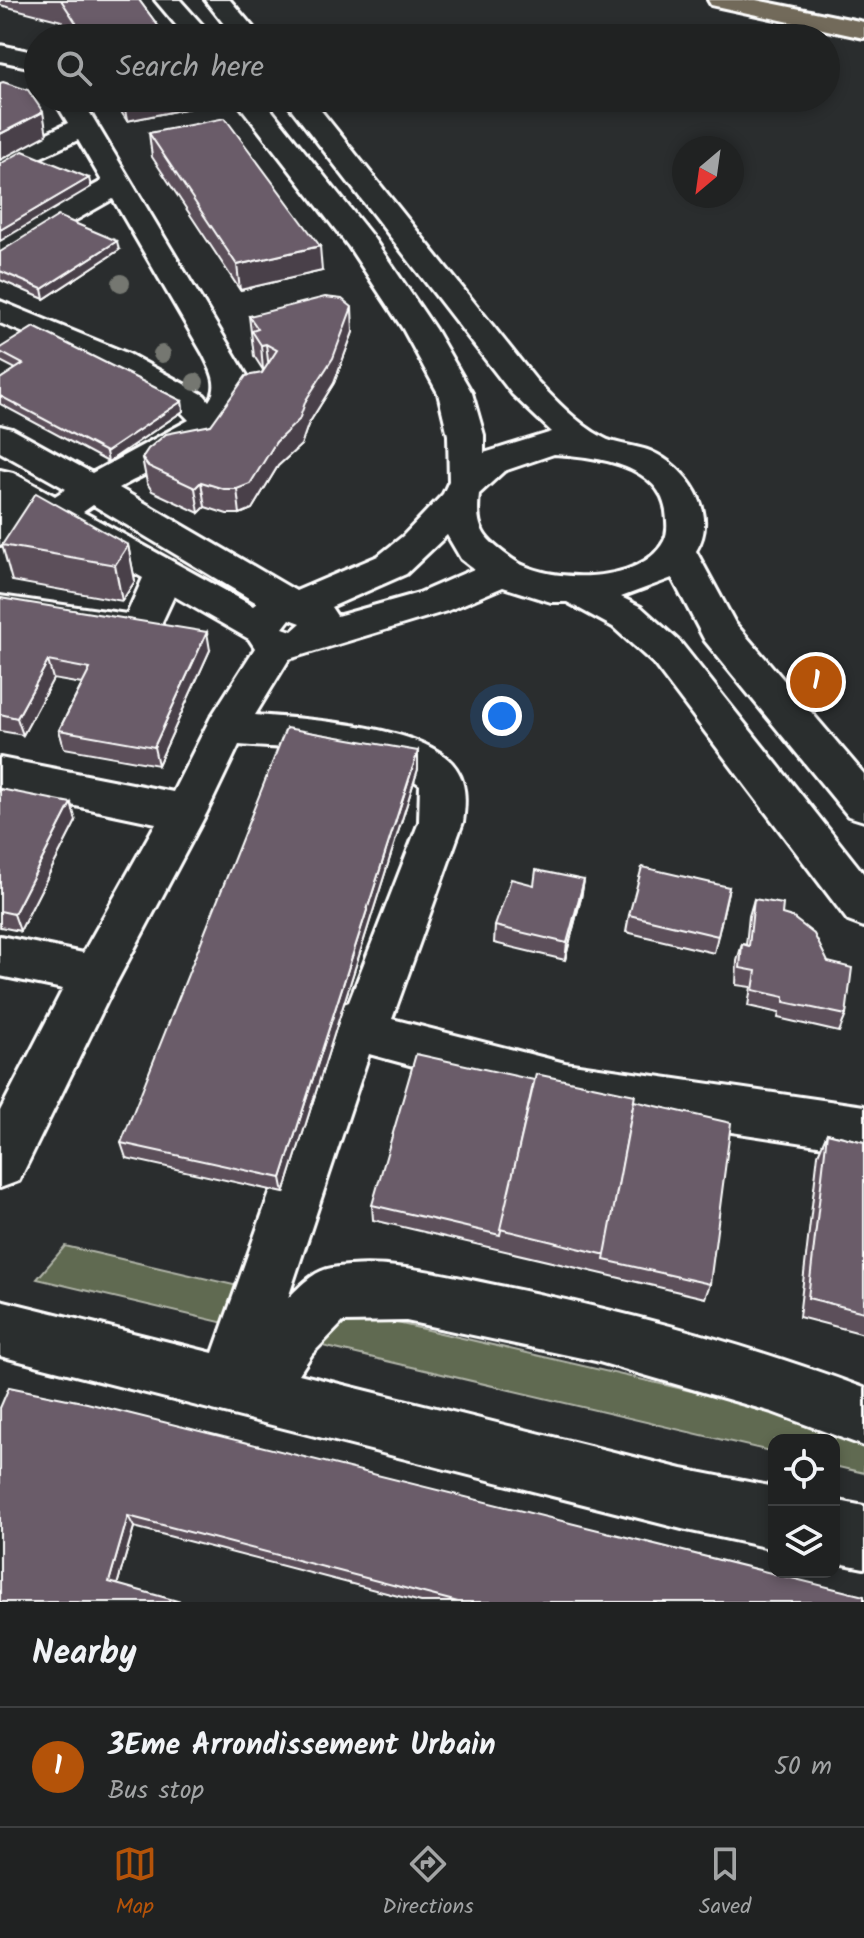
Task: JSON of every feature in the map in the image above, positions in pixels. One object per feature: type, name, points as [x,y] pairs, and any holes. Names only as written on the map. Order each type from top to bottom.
[{"type":"main road","points":[[720,0],[835,24]]},
{"type":"main road","points":[[840,25],[864,30]]},
{"type":"street","points":[[167,0],[188,24]]},
{"type":"street","points":[[217,0],[237,24]]},
{"type":"street","points":[[58,512],[92,488],[210,423],[231,396],[232,379],[76,112]]},
{"type":"street","points":[[0,1164],[226,728],[289,624],[392,565],[416,545],[462,491],[488,462],[517,449],[551,443],[588,443],[617,450],[642,461],[664,475],[679,493],[686,512],[686,532],[677,551],[660,568],[637,581],[608,589],[577,591],[527,583],[500,572],[478,557],[463,539],[457,520],[462,491],[466,435],[455,393],[419,329],[361,242],[259,112]]},
{"type":"street","points":[[308,112],[524,387],[547,411],[588,443]]},
{"type":"street","points":[[0,167],[84,126]]},
{"type":"street","points":[[0,250],[118,184]]},
{"type":"street","points":[[0,311],[117,361],[192,402],[210,423]]},
{"type":"street","points":[[0,437],[92,488],[289,624]]},
{"type":"street","points":[[6,507],[58,512],[164,573],[289,624],[430,604],[473,588],[500,572]]},
{"type":"street","points":[[677,551],[719,631],[864,804]]},
{"type":"street","points":[[0,609],[135,629],[141,627],[164,573]]},
{"type":"street","points":[[577,591],[627,617],[667,653],[864,908]]},
{"type":"street","points":[[226,728],[376,746],[425,765],[440,781],[443,791],[441,822],[363,1031]]},
{"type":"street","points":[[0,774],[185,812]]},
{"type":"street","points":[[0,956],[95,976]]},
{"type":"street","points":[[242,1388],[356,1021],[363,1031],[417,1048],[565,1085],[864,1129]]},
{"type":"street","points":[[242,1388],[331,1295],[406,1294],[596,1333],[772,1383],[864,1417]]},
{"type":"street","points":[[0,1328],[682,1499],[768,1517]]},
{"type":"street","points":[[840,1532],[864,1537]]},
{"type":"green space","points":[[65,1246],[864,1431],[864,1473],[840,1467],[840,1434],[768,1434],[768,1451],[37,1279]]},
{"type":"building","points":[[61,0],[139,0],[157,24],[77,24]]},
{"type":"building","points":[[0,83],[24,89],[24,112],[43,112],[0,134]]},
{"type":"building","points":[[225,118],[320,246],[237,265],[149,133]]},
{"type":"building","points":[[23,151],[89,178],[0,230],[0,164]]},
{"type":"building","points":[[58,216],[117,241],[42,289],[0,271],[0,252]]},
{"type":"building","points":[[325,297],[342,299],[352,307],[333,358],[306,400],[299,420],[276,442],[250,484],[237,489],[224,489],[201,482],[195,488],[148,466],[142,458],[166,434],[211,425],[246,376],[262,373],[277,350],[266,344],[261,345],[252,331],[258,329],[249,316]]},
{"type":"building","points":[[34,327],[182,401],[106,452],[0,396],[0,379],[23,364],[0,352],[0,348]]},
{"type":"building","points":[[36,493],[128,545],[115,565],[2,545]]},
{"type":"building","points":[[0,598],[207,632],[154,747],[59,730],[90,669],[48,661],[17,718],[0,714]]},
{"type":"building","points":[[286,728],[418,751],[281,1178],[121,1143]]},
{"type":"building","points":[[0,789],[71,803],[14,914],[0,911]]},
{"type":"building","points":[[642,867],[729,887],[718,936],[629,915]]},
{"type":"building","points":[[536,870],[584,880],[567,943],[495,926],[511,879],[534,885]]},
{"type":"building","points":[[754,899],[783,904],[782,914],[792,917],[814,934],[828,962],[852,968],[846,1015],[784,1002],[784,997],[753,990],[756,971],[740,968],[742,944],[749,946]]},
{"type":"building","points":[[416,1054],[534,1080],[500,1235],[372,1205]]},
{"type":"building","points":[[536,1074],[635,1095],[606,1255],[500,1229]]},
{"type":"building","points":[[634,1101],[731,1123],[710,1284],[604,1260]]},
{"type":"building","points":[[827,1133],[864,1142],[864,1312],[808,1298]]},
{"type":"building","points":[[9,1387],[87,1403],[768,1572],[768,1578],[792,1578],[864,1596],[864,1602],[458,1602],[128,1516],[109,1582],[181,1602],[0,1602],[0,1408]]},
{"type":"place","name":"3Eme Arrondissement Urbain","points":[[816,682]]}]
